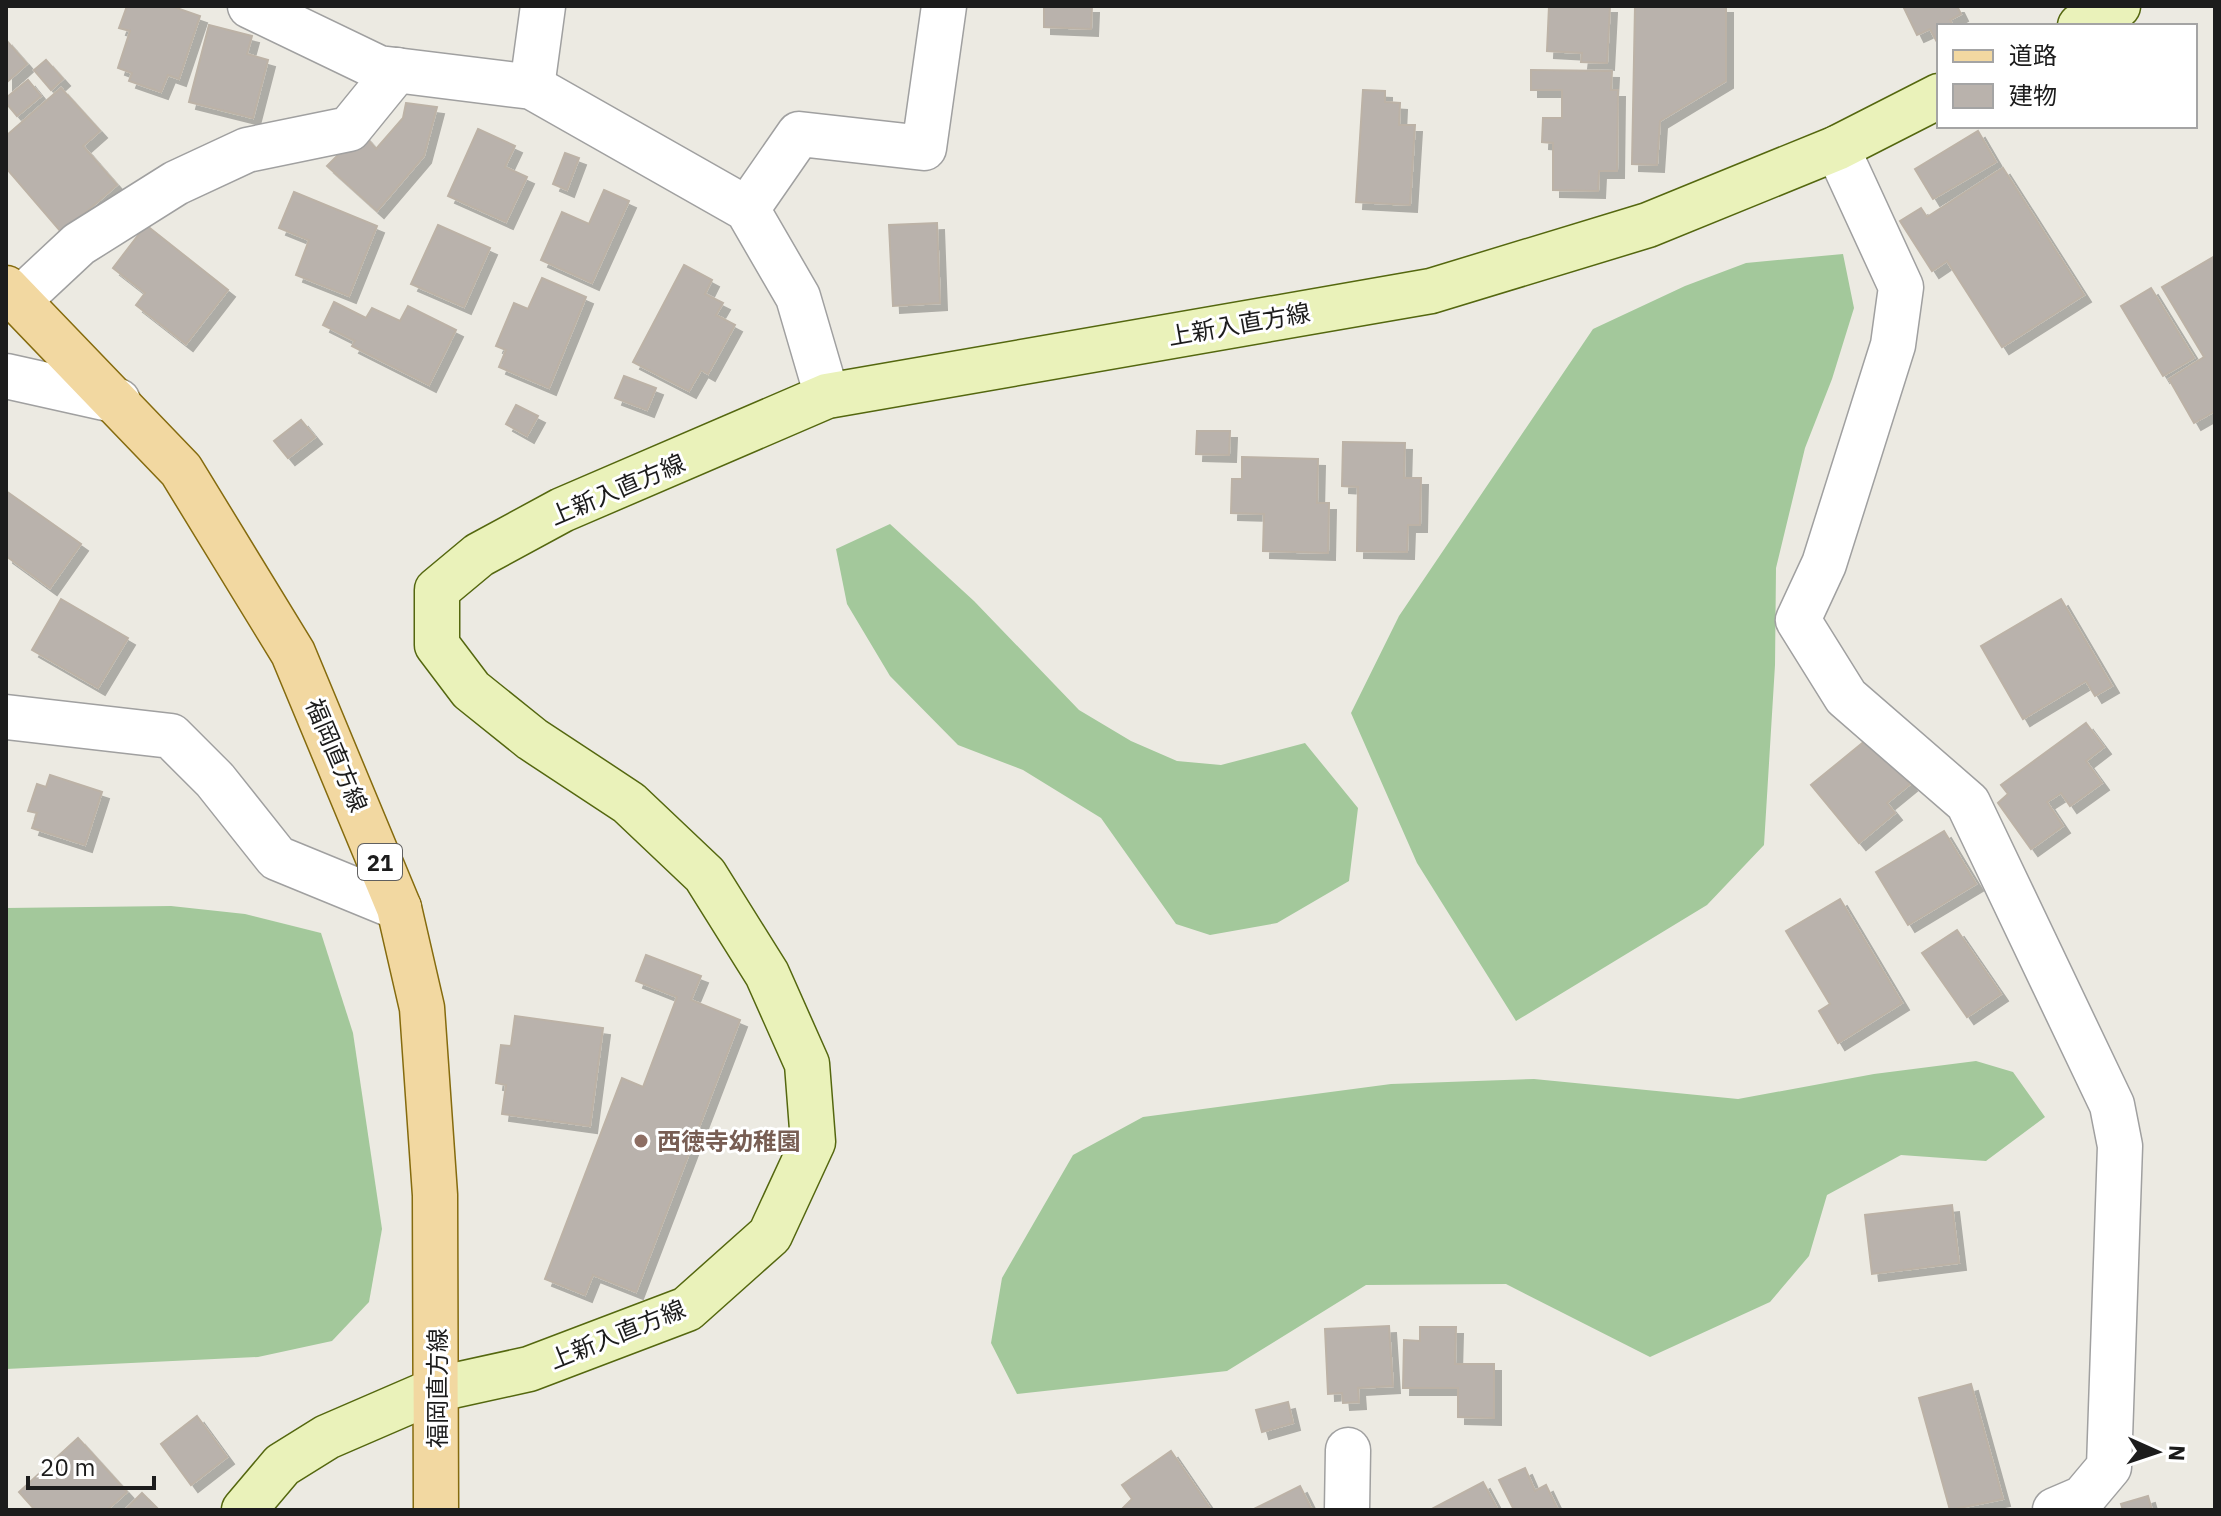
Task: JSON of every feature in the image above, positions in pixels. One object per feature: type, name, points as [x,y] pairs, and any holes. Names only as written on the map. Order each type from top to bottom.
[{"type":"main road","points":[[2084,24],[2118,6]]},
{"type":"main road","name":"上新入直方線","points":[[438,1389],[529,1369],[687,1309],[770,1235],[813,1142],[807,1064],[767,974],[705,875],[629,803],[532,739],[471,690],[437,645],[437,590],[479,555],[562,510],[827,396],[1431,291],[1648,225],[1837,148],[1937,97]]},
{"type":"main road","name":"福岡直方線","points":[[12,294],[181,470],[293,653],[399,908],[422,1008],[435,1195],[436,1510]]},
{"type":"main road","points":[[244,1510],[282,1465],[327,1437],[438,1389]]},
{"type":"street","points":[[250,6],[379,68],[532,87],[747,209],[798,297],[827,396]]},
{"type":"street","points":[[532,87],[543,6]]},
{"type":"street","points":[[747,209],[799,134],[924,148],[944,6]]},
{"type":"street","points":[[12,294],[79,244],[176,183],[247,150],[349,129],[397,70]]},
{"type":"street","points":[[1837,148],[1901,287],[1893,345],[1824,564],[1798,620],[1846,697],[1968,803],[2112,1105],[2120,1146],[2109,1467],[2083,1498],[2055,1510]]},
{"type":"street","points":[[6,376],[118,401]]},
{"type":"street","points":[[6,717],[171,736],[215,780],[277,858],[399,908]]},
{"type":"street","points":[[1347,1510],[1348,1450]]},
{"type":"green space","points":[[1843,254],[1854,308],[1832,379],[1805,448],[1776,568],[1775,665],[1764,845],[1707,905],[1516,1021],[1417,863],[1351,713],[1399,616],[1593,329],[1685,286],[1746,263]]},
{"type":"green space","points":[[890,524],[974,601],[1079,710],[1131,741],[1177,761],[1221,765],[1305,743],[1358,808],[1349,881],[1277,923],[1210,935],[1176,924],[1101,818],[1023,770],[958,745],[890,676],[847,604],[836,549]]},
{"type":"green space","points":[[171,906],[245,914],[321,933],[353,1033],[382,1229],[369,1302],[332,1341],[258,1357],[6,1369],[6,908]]},
{"type":"green space","points":[[1976,1061],[2013,1072],[2045,1117],[1986,1161],[1901,1155],[1827,1195],[1809,1256],[1770,1302],[1650,1357],[1506,1284],[1366,1285],[1227,1371],[1017,1394],[991,1343],[1002,1278],[1073,1155],[1143,1117],[1391,1084],[1534,1079],[1738,1099],[1874,1074]]},
{"type":"building","points":[[127,6],[171,6],[200,16],[179,79],[168,75],[161,92],[129,81],[132,73],[118,68],[130,31],[119,28]]},
{"type":"building","points":[[1044,6],[1092,6],[1091,29],[1044,27]]},
{"type":"building","points":[[1549,6],[1610,6],[1607,63],[1581,62],[1582,53],[1547,51]]},
{"type":"building","points":[[1635,6],[1726,6],[1726,81],[1660,121],[1657,165],[1632,164]]},
{"type":"building","points":[[1903,6],[1957,6],[1961,14],[1950,20],[1952,24],[1937,24],[1937,42],[1930,29],[1917,35]]},
{"type":"building","points":[[209,25],[252,36],[247,54],[268,60],[253,118],[189,102]]},
{"type":"building","points":[[6,40],[27,64],[6,83]]},
{"type":"building","points":[[46,60],[63,79],[51,90],[34,70]]},
{"type":"building","points":[[1531,70],[1612,71],[1611,90],[1618,90],[1617,171],[1599,171],[1598,191],[1553,190],[1553,143],[1542,142],[1543,118],[1562,118],[1562,90],[1531,90]]},
{"type":"building","points":[[28,80],[41,96],[17,116],[6,103],[6,98]]},
{"type":"building","points":[[61,88],[100,131],[83,146],[117,185],[62,233],[6,168],[6,136]]},
{"type":"building","points":[[1363,90],[1385,91],[1385,102],[1400,103],[1399,125],[1415,125],[1410,205],[1356,202]]},
{"type":"building","points":[[406,103],[437,107],[424,156],[377,211],[327,166],[361,132],[376,149],[403,118]]},
{"type":"building","points":[[478,129],[515,146],[505,167],[527,177],[506,222],[448,196]]},
{"type":"building","points":[[1978,131],[1996,162],[1933,199],[1915,169]]},
{"type":"building","points":[[565,153],[579,158],[567,190],[553,184]]},
{"type":"building","points":[[2003,168],[2084,295],[2002,347],[1947,261],[1932,271],[1900,221],[1921,208],[1927,217]]},
{"type":"building","points":[[604,190],[629,201],[592,283],[541,260],[562,212],[589,224]]},
{"type":"building","points":[[294,192],[377,226],[349,296],[296,275],[309,240],[279,228]]},
{"type":"building","points":[[937,223],[940,303],[893,306],[889,225]]},
{"type":"building","points":[[146,225],[228,290],[186,344],[136,305],[145,293],[113,268]]},
{"type":"building","points":[[438,225],[490,248],[464,307],[411,284]]},
{"type":"building","points":[[2215,256],[2215,411],[2194,423],[2169,379],[2204,357],[2162,287]]},
{"type":"building","points":[[684,265],[712,280],[705,294],[723,303],[716,315],[735,325],[708,374],[701,370],[689,391],[633,362]]},
{"type":"building","points":[[542,278],[586,297],[549,388],[499,367],[506,350],[496,346],[514,303],[528,309]]},
{"type":"building","points":[[2151,288],[2194,358],[2163,376],[2121,306]]},
{"type":"building","points":[[334,302],[366,318],[372,308],[400,321],[408,306],[456,330],[429,385],[352,346],[355,341],[323,325]]},
{"type":"building","points":[[624,376],[656,388],[647,410],[615,398]]},
{"type":"building","points":[[516,405],[538,416],[527,436],[506,424]]},
{"type":"building","points":[[301,420],[315,437],[288,458],[274,441]]},
{"type":"building","points":[[1197,431],[1230,431],[1229,455],[1196,454]]},
{"type":"building","points":[[1343,442],[1405,443],[1404,478],[1421,478],[1420,525],[1408,525],[1407,552],[1357,551],[1358,487],[1342,486]]},
{"type":"building","points":[[1242,457],[1318,459],[1317,503],[1329,503],[1328,553],[1263,551],[1264,514],[1231,513],[1232,479],[1242,479]]},
{"type":"building","points":[[6,491],[81,544],[50,588],[6,556]]},
{"type":"building","points":[[61,599],[128,638],[98,688],[32,650]]},
{"type":"building","points":[[2061,599],[2112,686],[2095,696],[2086,681],[2023,719],[1981,646]]},
{"type":"building","points":[[2086,723],[2104,747],[2086,761],[2102,783],[2070,806],[2061,793],[2047,802],[2063,826],[2031,849],[1998,803],[2008,794],[2001,785]]},
{"type":"building","points":[[1871,736],[1910,784],[1887,803],[1895,813],[1859,843],[1811,785]]},
{"type":"building","points":[[50,775],[102,792],[85,845],[32,828],[37,813],[28,811],[37,784],[46,787]]},
{"type":"building","points":[[1944,831],[1976,884],[1908,925],[1876,872]]},
{"type":"building","points":[[1840,899],[1902,1003],[1838,1043],[1819,1011],[1830,1004],[1786,931]]},
{"type":"building","points":[[1957,930],[2001,994],[1967,1017],[1922,953]]},
{"type":"building","points":[[646,955],[701,976],[691,1000],[740,1020],[636,1292],[593,1275],[585,1295],[545,1279],[622,1078],[643,1087],[677,997],[636,981]]},
{"type":"building","points":[[515,1016],[603,1028],[590,1126],[502,1114],[506,1085],[496,1083],[501,1045],[511,1046]]},
{"type":"building","points":[[1952,1205],[1959,1263],[1872,1274],[1865,1215]]},
{"type":"building","points":[[1389,1326],[1393,1386],[1358,1388],[1359,1402],[1343,1403],[1342,1393],[1328,1394],[1325,1329]]},
{"type":"building","points":[[1420,1327],[1456,1327],[1455,1364],[1494,1364],[1494,1418],[1458,1417],[1458,1388],[1403,1388],[1404,1340],[1420,1341]]},
{"type":"building","points":[[1971,1384],[2003,1499],[1950,1510],[1919,1398]]},
{"type":"building","points":[[1288,1402],[1293,1423],[1262,1432],[1256,1410]]},
{"type":"building","points":[[197,1416],[227,1457],[191,1485],[161,1444]]},
{"type":"building","points":[[78,1438],[127,1492],[107,1510],[35,1510],[19,1492]]},
{"type":"building","points":[[1171,1451],[1210,1508],[1121,1510],[1132,1499],[1122,1485]]},
{"type":"building","points":[[1525,1468],[1535,1491],[1546,1485],[1558,1510],[1514,1510],[1499,1480]]},
{"type":"building","points":[[1483,1482],[1498,1510],[1430,1510]]},
{"type":"building","points":[[1300,1486],[1312,1510],[1252,1510]]},
{"type":"building","points":[[142,1493],[159,1510],[125,1510]]},
{"type":"building","points":[[2148,1496],[2152,1510],[2123,1510],[2121,1504]]},
{"type":"place","name":"西徳寺幼稚園","points":[[641,1141]]}]
